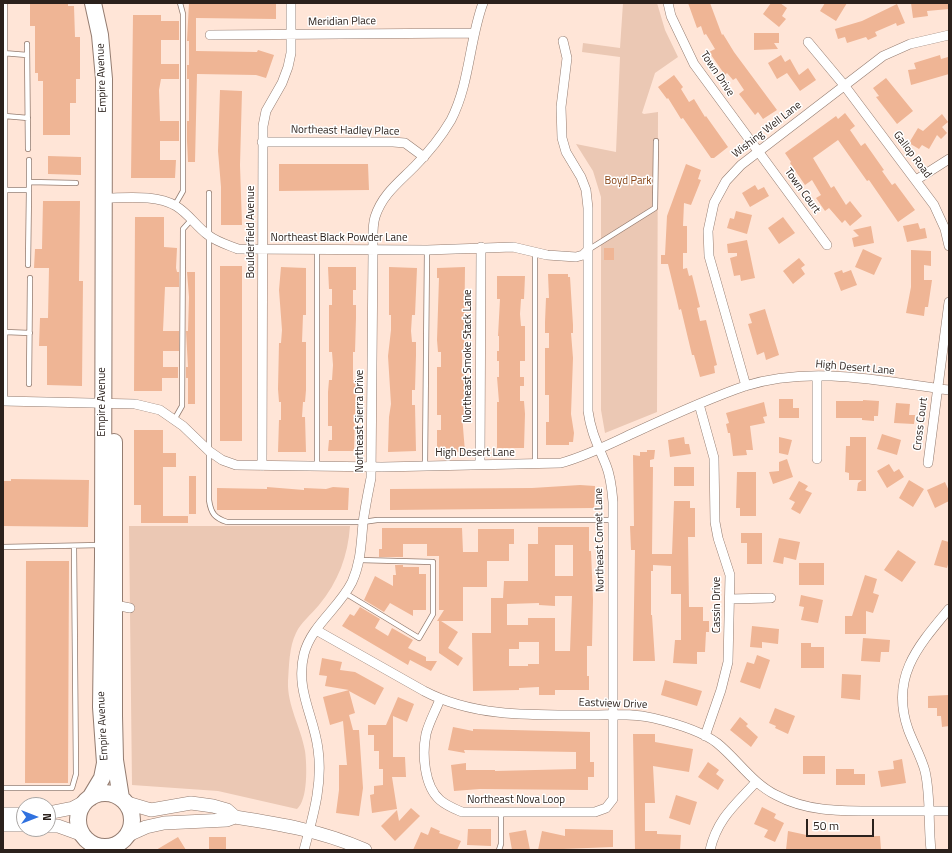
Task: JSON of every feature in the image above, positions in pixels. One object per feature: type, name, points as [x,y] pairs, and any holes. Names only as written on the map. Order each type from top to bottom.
[{"type":"highway","name":"Empire Avenue","points":[[93,3],[100,35],[103,62],[109,198]]},
{"type":"highway","name":"Empire Avenue","points":[[88,800],[97,788],[104,771],[101,707],[103,551],[108,402],[109,198],[114,68],[111,39],[104,3]]},
{"type":"highway","name":"Empire Avenue","points":[[108,402],[122,606],[115,760],[122,800]]},
{"type":"highway","points":[[103,551],[108,572],[108,595],[122,606]]},
{"type":"highway","points":[[105,793],[122,800],[130,812],[131,820],[121,842],[115,845],[99,846],[86,841],[78,821],[79,812],[88,800],[105,793]]},
{"type":"main road","points":[[56,811],[73,808],[88,800]]},
{"type":"main road","points":[[122,800],[152,810],[191,803],[213,806],[227,810],[235,818]]},
{"type":"main road","points":[[3,814],[16,814]]},
{"type":"main road","points":[[121,842],[146,826],[164,823],[227,820],[235,818],[309,830],[365,850]]},
{"type":"main road","points":[[3,825],[16,825]]},
{"type":"main road","points":[[56,826],[86,841]]},
{"type":"street","name":"Boulderfield Avenue","points":[[262,466],[262,142],[266,111],[282,83],[288,67],[291,35],[291,3]]},
{"type":"street","name":"Northeast Sierra Drive","points":[[304,850],[316,803],[320,767],[318,746],[307,709],[302,674],[304,655],[308,642],[316,630],[346,593],[360,560],[363,522],[372,467],[372,250],[374,218],[381,202],[391,188],[424,157],[451,120],[460,98],[466,77],[474,33],[483,3]]},
{"type":"street","name":"Town Drive","points":[[668,3],[682,40],[694,64],[758,151]]},
{"type":"street","name":"Meridian Place","points":[[210,35],[474,33]]},
{"type":"street","name":"Wishing Well Lane","points":[[746,386],[709,256],[708,231],[714,203],[726,181],[741,165],[758,151],[883,56],[910,44],[949,34]]},
{"type":"street","name":"Northeast Comet Lane","points":[[563,41],[567,58],[560,123],[566,152],[581,177],[586,190],[588,250],[588,411],[590,428],[607,465],[611,481],[613,520],[613,715]]},
{"type":"street","name":"Gallop Road","points":[[808,42],[844,85],[934,205],[945,229],[949,246]]},
{"type":"street","name":"Northeast Hadley Place","points":[[262,142],[405,143],[424,157]]},
{"type":"street","name":"Town Court","points":[[758,151],[827,245]]},
{"type":"street","points":[[916,180],[949,158]]},
{"type":"street","name":"Northeast Black Powder Lane","points":[[109,198],[148,199],[163,201],[175,205],[208,235],[223,244],[238,249],[427,250],[513,247],[547,255],[576,257],[583,255],[588,250]]},
{"type":"street","name":"Northeast Smoke Stack Lane","points":[[480,464],[481,247]]},
{"type":"street","points":[[938,388],[949,302]]},
{"type":"street","points":[[817,376],[817,459]]},
{"type":"street","name":"High Desert Lane","points":[[4,401],[108,402],[135,404],[160,410],[174,420],[208,451],[222,460],[236,465],[372,467],[480,464],[535,465],[568,461],[599,449],[698,404],[746,386],[782,378],[817,376],[949,390]]},
{"type":"street","name":"Cross Court","points":[[928,463],[938,388]]},
{"type":"street","name":"Cassin Drive","points":[[698,404],[714,458],[718,538],[730,575],[728,662],[705,736]]},
{"type":"street","points":[[730,599],[772,598]]},
{"type":"street","points":[[931,850],[928,788],[924,769],[903,712],[902,694],[905,676],[910,660],[921,644],[946,618],[949,609]]},
{"type":"street","name":"Eastview Drive","points":[[316,630],[440,699],[496,712],[651,717],[673,723],[705,736],[717,743],[756,782],[775,795],[802,806],[827,810],[949,811]]},
{"type":"street","name":"Northeast Nova Loop","points":[[440,699],[427,732],[425,744],[428,780],[433,791],[440,800],[462,812],[594,812],[606,808],[613,799],[613,715]]},
{"type":"street","points":[[710,850],[714,834],[724,816],[756,782]]},
{"type":"lane","points":[[4,401],[5,3]]},
{"type":"lane","points":[[175,205],[183,191],[184,14],[180,3]]},
{"type":"lane","points":[[27,44],[28,149]]},
{"type":"lane","points":[[4,53],[27,55]]},
{"type":"lane","points":[[5,116],[28,118]]},
{"type":"lane","points":[[588,250],[655,208],[656,141]]},
{"type":"lane","points":[[28,265],[29,160]]},
{"type":"lane","points":[[29,182],[76,183]]},
{"type":"lane","points":[[5,190],[29,190]]},
{"type":"lane","points":[[209,193],[209,500],[211,513],[218,519],[227,522],[363,522],[377,520],[613,520]]},
{"type":"lane","points":[[174,420],[182,406],[184,229],[192,219]]},
{"type":"lane","points":[[317,250],[317,467]]},
{"type":"lane","points":[[425,465],[427,250]]},
{"type":"lane","points":[[535,252],[535,465]]},
{"type":"lane","points":[[29,384],[30,278]]},
{"type":"lane","points":[[5,332],[30,333]]},
{"type":"lane","points":[[3,547],[74,547],[103,551]]},
{"type":"lane","points":[[3,788],[72,788],[76,774],[74,547]]},
{"type":"lane","points":[[346,593],[419,638],[433,614],[433,562],[360,560]]},
{"type":"lane","points":[[499,850],[501,844],[501,812]]},
{"type":"green space","name":"Boyd Park","points":[[623,3],[657,3],[665,30],[678,57],[655,73],[642,113],[658,112],[657,412],[605,433],[601,410],[601,197],[593,171],[576,144],[616,152],[620,57],[582,52],[583,43],[620,48]]},
{"type":"green space","points":[[129,526],[350,526],[347,548],[337,578],[326,596],[298,629],[291,650],[288,690],[303,742],[306,765],[305,790],[301,804],[297,809],[218,791],[132,785]]},
{"type":"building","points":[[30,3],[68,3],[68,6],[74,6],[75,37],[80,37],[80,79],[76,79],[76,103],[70,103],[70,135],[43,135],[43,81],[38,81],[38,73],[35,73],[35,26],[30,26]]},
{"type":"building","points":[[189,3],[276,3],[276,19],[196,18],[196,51],[257,52],[258,50],[274,55],[266,78],[256,75],[197,74],[195,162],[188,162],[187,141],[187,121],[189,121],[189,79],[187,79],[187,65],[189,65],[189,41],[187,41]]},
{"type":"building","points":[[688,3],[710,3],[722,35],[723,34],[734,52],[777,110],[763,119],[758,112],[755,115],[739,94],[744,90],[736,78],[733,80],[727,73],[725,75],[709,52],[715,49],[706,34],[704,35],[701,26],[697,28]]},
{"type":"building","points":[[771,3],[780,3],[787,8],[782,16],[786,19],[779,27],[763,14]]},
{"type":"building","points":[[825,3],[847,3],[836,21],[820,11]]},
{"type":"building","points":[[911,3],[949,3],[949,9],[927,11],[928,16],[913,18]]},
{"type":"building","points":[[897,4],[905,23],[897,26],[896,23],[875,32],[877,36],[868,40],[866,37],[847,43],[845,37],[838,39],[835,29],[862,21]]},
{"type":"building","points":[[133,15],[161,15],[161,21],[179,21],[179,40],[161,40],[161,64],[179,64],[179,79],[161,79],[159,90],[160,121],[179,121],[179,141],[160,141],[160,160],[176,160],[175,178],[131,178]]},
{"type":"building","points":[[754,33],[779,33],[779,43],[774,43],[778,49],[754,50]]},
{"type":"building","points":[[781,55],[785,62],[790,59],[799,75],[808,68],[816,80],[800,91],[787,73],[777,79],[768,63]]},
{"type":"building","points":[[940,55],[941,59],[948,57],[949,74],[911,85],[908,70],[916,69],[914,63]]},
{"type":"building","points":[[674,75],[683,87],[681,89],[689,102],[694,99],[705,117],[706,116],[728,147],[714,158],[711,158],[683,118],[681,119],[668,98],[667,99],[658,87]]},
{"type":"building","points":[[886,78],[913,111],[897,124],[876,97],[879,96],[873,88]]},
{"type":"building","points":[[220,90],[242,91],[240,165],[242,225],[221,225],[221,187],[218,151]]},
{"type":"building","points":[[845,113],[855,126],[850,130],[861,146],[865,143],[884,170],[882,171],[892,185],[895,183],[915,210],[898,222],[869,180],[867,181],[838,140],[813,158],[831,188],[834,186],[846,205],[850,201],[862,216],[850,226],[845,220],[842,223],[829,208],[825,211],[816,198],[821,195],[812,180],[805,185],[785,153],[836,116],[838,119]]},
{"type":"building","points":[[942,114],[948,122],[942,127],[947,133],[941,139],[937,135],[929,149],[922,145],[919,149],[909,143],[918,128],[923,131]]},
{"type":"building","points":[[48,156],[81,157],[81,175],[48,174]]},
{"type":"building","points":[[279,164],[368,164],[369,190],[279,191]]},
{"type":"building","points":[[686,164],[701,170],[698,179],[701,180],[691,205],[684,203],[683,226],[687,226],[687,253],[683,253],[683,269],[687,268],[689,276],[692,275],[700,307],[697,308],[700,321],[706,320],[717,365],[714,366],[715,373],[700,377],[694,355],[692,355],[681,309],[679,310],[668,264],[661,264],[661,255],[665,255],[667,216]]},
{"type":"building","points":[[755,185],[758,190],[764,187],[769,196],[750,207],[742,193]]},
{"type":"building","points":[[43,201],[80,201],[79,281],[83,281],[82,386],[47,385],[47,346],[39,346],[40,318],[48,318],[49,268],[34,268],[35,249],[42,249]]},
{"type":"building","points":[[736,211],[752,215],[747,234],[727,228],[730,218],[734,219]]},
{"type":"building","points":[[135,217],[164,217],[164,247],[177,248],[176,268],[177,272],[179,272],[179,287],[165,287],[163,331],[179,331],[179,351],[163,351],[163,367],[178,367],[178,378],[162,378],[162,391],[134,391]]},
{"type":"building","points":[[783,217],[795,233],[779,244],[768,228]]},
{"type":"building","points":[[918,223],[920,229],[925,228],[927,238],[907,242],[903,226]]},
{"type":"building","points":[[871,226],[874,243],[854,247],[852,238],[859,236],[853,230]]},
{"type":"building","points":[[747,240],[755,278],[741,281],[740,275],[734,276],[730,258],[737,256],[737,253],[728,253],[727,244]]},
{"type":"building","points":[[604,248],[614,248],[614,260],[604,260]]},
{"type":"building","points":[[863,249],[882,258],[874,275],[855,267]]},
{"type":"building","points":[[911,250],[931,251],[931,266],[924,265],[924,280],[932,280],[928,307],[925,307],[924,316],[906,313],[911,287]]},
{"type":"building","points":[[799,258],[805,265],[801,268],[805,274],[793,284],[783,271]]},
{"type":"building","points":[[220,266],[242,266],[242,441],[220,441]]},
{"type":"building","points":[[281,267],[306,268],[306,315],[303,315],[302,342],[306,342],[306,390],[305,402],[303,402],[302,417],[305,417],[306,452],[278,452],[279,420],[281,420],[281,402],[279,402],[278,389],[279,343],[281,343],[282,330],[279,290]]},
{"type":"building","points":[[328,267],[356,267],[356,290],[353,290],[353,305],[356,305],[355,352],[353,352],[353,380],[356,380],[354,451],[328,451],[329,440],[332,440],[332,426],[328,426],[328,392],[329,380],[332,380],[333,365],[332,352],[329,352],[329,305],[332,305],[332,289],[329,289]]},
{"type":"building","points":[[389,267],[417,268],[415,315],[412,315],[411,331],[412,342],[416,342],[415,390],[412,390],[412,405],[415,405],[416,451],[388,452],[391,404],[388,356],[391,330],[391,315],[389,315]]},
{"type":"building","points":[[465,267],[464,353],[462,353],[462,368],[464,368],[465,380],[464,415],[462,415],[465,452],[437,452],[437,430],[441,430],[441,415],[437,415],[437,367],[441,367],[441,352],[438,352],[437,340],[439,278],[437,278],[437,268]]},
{"type":"building","points":[[842,270],[843,273],[851,270],[857,285],[841,291],[834,273]]},
{"type":"building","points":[[187,272],[195,272],[195,404],[188,404],[188,378],[186,378],[186,367],[188,367],[186,331],[188,331],[189,297]]},
{"type":"building","points":[[548,274],[568,274],[568,277],[570,277],[573,325],[573,333],[571,333],[573,358],[571,414],[574,433],[573,442],[569,442],[569,445],[546,445],[546,422],[549,422],[549,395],[545,395],[545,348],[549,348],[549,333],[545,333],[546,298],[549,298]]},
{"type":"building","points":[[497,276],[525,276],[524,299],[521,299],[520,314],[521,326],[525,326],[525,361],[520,361],[520,377],[524,377],[524,386],[520,386],[520,401],[524,401],[524,448],[497,448],[497,402],[499,402],[497,377],[499,377],[499,361],[497,361],[497,351],[499,351],[498,336],[500,299],[497,299]]},
{"type":"building","points":[[765,309],[779,355],[766,360],[764,352],[757,355],[748,324],[752,323],[749,314]]},
{"type":"building","points":[[779,399],[793,399],[793,408],[799,408],[799,418],[779,418]]},
{"type":"building","points":[[836,401],[879,401],[878,416],[874,416],[874,421],[862,420],[862,418],[836,418]]},
{"type":"building","points":[[764,402],[767,416],[763,417],[765,423],[750,426],[753,450],[746,450],[747,455],[733,456],[730,433],[728,433],[726,424],[729,423],[726,413]]},
{"type":"building","points":[[896,403],[910,404],[909,415],[915,415],[914,424],[894,423]]},
{"type":"building","points":[[134,430],[163,430],[163,453],[176,453],[176,467],[163,467],[163,516],[188,516],[188,523],[141,523],[141,505],[134,505]]},
{"type":"building","points":[[882,434],[901,440],[897,455],[877,449]]},
{"type":"building","points":[[684,437],[685,444],[689,444],[691,454],[670,457],[668,440]]},
{"type":"building","points":[[779,437],[792,440],[788,455],[779,453]]},
{"type":"building","points":[[850,437],[866,437],[866,491],[857,491],[858,483],[862,480],[849,480],[849,473],[845,472],[846,446],[850,446]]},
{"type":"building","points":[[647,450],[655,450],[654,459],[650,460],[650,467],[653,467],[652,554],[672,554],[674,501],[690,501],[690,508],[695,508],[695,537],[688,537],[689,607],[703,607],[703,621],[709,621],[709,632],[706,632],[705,652],[697,652],[697,664],[673,663],[675,640],[681,640],[681,594],[671,594],[671,566],[653,565],[653,571],[651,571],[651,615],[655,661],[633,661],[635,550],[631,550],[630,526],[634,526],[633,455],[640,456],[640,452],[647,452]]},
{"type":"building","points":[[787,459],[793,477],[773,484],[769,472],[779,471],[779,462]]},
{"type":"building","points":[[889,464],[894,472],[899,469],[904,477],[887,488],[877,471]]},
{"type":"building","points":[[674,467],[694,467],[694,486],[674,486]]},
{"type":"building","points":[[737,472],[756,472],[756,516],[740,516],[740,508],[736,508]]},
{"type":"building","points":[[189,476],[196,476],[196,514],[189,514]]},
{"type":"building","points":[[11,479],[89,480],[88,527],[3,526],[3,481],[11,481]]},
{"type":"building","points":[[909,480],[924,489],[913,507],[899,498]]},
{"type":"building","points":[[799,481],[808,486],[805,490],[812,493],[800,514],[791,509],[795,502],[789,499]]},
{"type":"building","points":[[945,482],[949,491],[949,501],[935,508],[927,490]]},
{"type":"building","points":[[580,485],[595,486],[594,508],[390,510],[390,489],[532,488]]},
{"type":"building","points":[[267,487],[304,490],[304,488],[349,488],[348,510],[217,510],[217,488],[267,489]]},
{"type":"building","points":[[538,527],[589,527],[589,551],[591,551],[593,600],[592,646],[587,646],[587,676],[589,676],[589,690],[555,690],[555,695],[539,695],[539,687],[519,688],[519,690],[473,691],[472,633],[491,633],[491,598],[503,598],[504,581],[528,581],[528,544],[538,544]],"holes":[[[555,545],[573,545],[573,576],[555,576]],[[555,596],[572,596],[570,651],[555,651],[555,618],[528,618],[528,625],[507,625],[507,604],[539,603],[539,605],[555,606]],[[519,642],[539,642],[539,664],[528,664],[528,666],[509,666],[509,649],[519,649]]]},
{"type":"building","points":[[382,528],[462,528],[463,552],[478,552],[478,529],[514,529],[514,544],[509,544],[509,561],[487,561],[487,587],[463,587],[463,621],[441,621],[458,632],[448,648],[463,658],[458,666],[439,653],[439,621],[437,621],[444,610],[439,610],[439,556],[427,556],[427,544],[403,544],[403,557],[379,557],[379,549],[382,549]]},
{"type":"building","points":[[741,533],[762,533],[762,564],[747,564],[747,543],[741,543]]},
{"type":"building","points":[[779,538],[800,542],[796,560],[784,557],[783,564],[773,562]]},
{"type":"building","points":[[942,540],[949,542],[949,561],[947,568],[934,565]]},
{"type":"building","points":[[898,550],[916,562],[902,582],[884,570]]},
{"type":"building","points":[[26,561],[69,561],[68,783],[25,783]]},
{"type":"building","points":[[799,563],[824,563],[824,585],[799,585]]},
{"type":"building","points":[[395,565],[403,565],[403,567],[419,567],[419,574],[426,574],[426,610],[413,610],[413,616],[390,603],[384,612],[364,600],[375,576],[393,586],[393,575],[396,575]]},
{"type":"building","points":[[865,575],[877,579],[873,593],[879,595],[873,613],[866,611],[866,634],[845,634],[845,616],[852,616]]},
{"type":"building","points":[[801,595],[823,600],[818,623],[801,620],[804,607],[799,606]]},
{"type":"building","points":[[360,607],[380,619],[375,628],[388,636],[392,628],[413,640],[408,648],[426,657],[426,661],[437,661],[431,671],[410,660],[408,665],[342,626],[350,614],[354,616]]},
{"type":"building","points":[[752,626],[779,629],[778,644],[762,642],[762,648],[750,647]]},
{"type":"building","points":[[863,638],[890,640],[889,652],[881,652],[880,662],[861,661]]},
{"type":"building","points":[[801,643],[811,643],[811,647],[824,647],[824,668],[801,668]]},
{"type":"building","points":[[757,655],[770,660],[760,689],[740,682],[747,662],[754,664]]},
{"type":"building","points":[[322,658],[342,662],[340,670],[355,672],[384,688],[375,705],[349,691],[355,713],[349,715],[353,730],[359,730],[363,788],[359,816],[336,813],[339,790],[339,765],[347,765],[343,721],[330,725],[323,697],[349,690],[325,686],[327,676],[319,675]]},
{"type":"building","points":[[842,674],[861,675],[860,700],[841,698]]},
{"type":"building","points":[[665,680],[702,691],[697,706],[661,695]]},
{"type":"building","points":[[949,695],[949,726],[942,727],[941,716],[937,716],[937,708],[928,708],[928,696]]},
{"type":"building","points":[[398,697],[414,704],[407,722],[393,716],[393,757],[405,757],[406,777],[392,777],[397,809],[372,813],[370,795],[374,794],[374,786],[383,785],[383,769],[379,769],[379,751],[374,751],[374,735],[368,735],[368,725],[386,725]]},
{"type":"building","points":[[775,708],[795,716],[788,734],[775,728],[776,726],[769,723]]},
{"type":"building","points":[[740,717],[748,724],[746,726],[758,737],[751,747],[730,730]]},
{"type":"building","points":[[453,727],[473,731],[473,729],[590,732],[590,762],[594,762],[594,777],[588,777],[588,790],[480,789],[454,791],[451,765],[466,763],[466,770],[495,771],[576,769],[576,752],[464,750],[465,753],[448,750]]},
{"type":"building","points":[[633,734],[655,734],[655,742],[693,749],[689,772],[653,766],[655,803],[645,803],[645,831],[657,831],[657,834],[681,835],[680,850],[635,850]]},
{"type":"building","points":[[803,756],[825,756],[825,774],[803,774]]},
{"type":"building","points":[[902,759],[906,783],[881,787],[878,771],[894,769],[893,761]]},
{"type":"building","points":[[708,762],[719,770],[716,774],[724,780],[718,790],[698,777]]},
{"type":"building","points":[[836,769],[854,769],[854,774],[865,774],[865,785],[836,785]]},
{"type":"building","points":[[676,795],[697,802],[690,825],[669,818]]},
{"type":"building","points":[[762,807],[776,814],[774,818],[784,823],[775,842],[764,837],[768,830],[754,824]]},
{"type":"building","points":[[411,808],[420,816],[395,841],[381,826],[397,810],[399,821]]},
{"type":"building","points":[[431,827],[440,831],[439,833],[461,841],[457,850],[413,850],[421,832],[428,835]]},
{"type":"building","points":[[468,829],[491,829],[491,846],[467,845]]},
{"type":"building","points":[[565,829],[613,830],[613,847],[538,850],[542,831],[565,836]]},
{"type":"building","points":[[526,830],[530,850],[512,850],[509,833]]},
{"type":"building","points":[[788,831],[816,837],[880,836],[881,850],[786,850]]},
{"type":"building","points":[[178,837],[186,850],[156,850]]},
{"type":"building","points":[[209,837],[226,837],[226,850],[209,850]]}]
